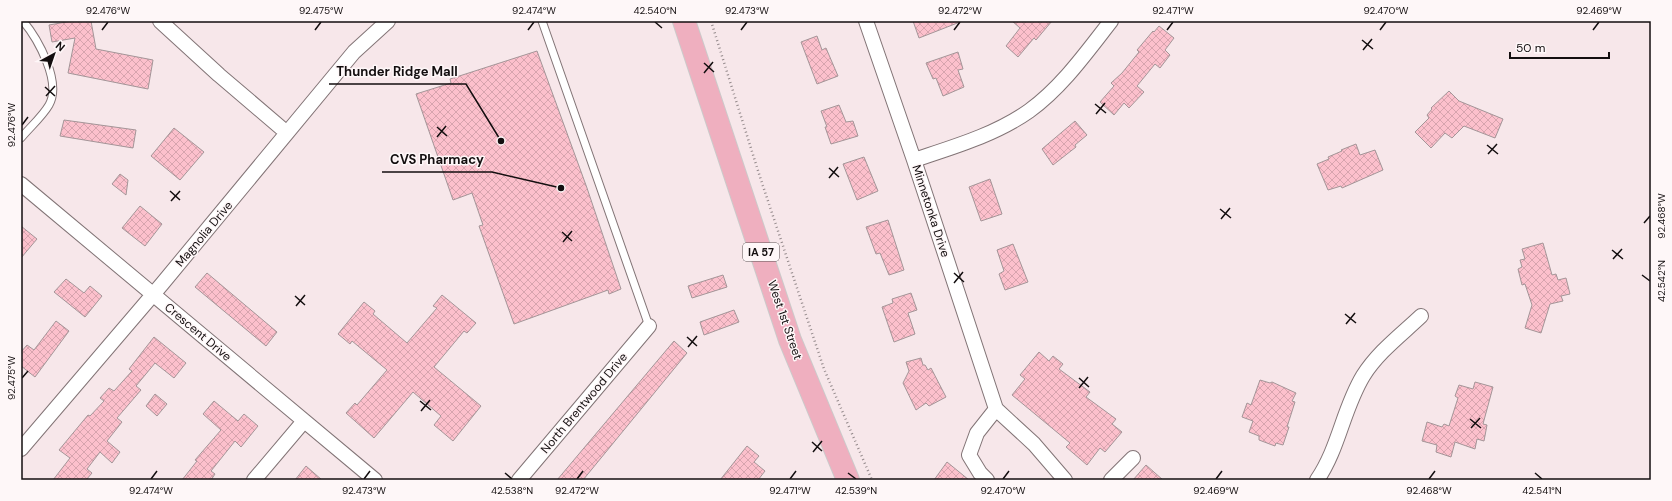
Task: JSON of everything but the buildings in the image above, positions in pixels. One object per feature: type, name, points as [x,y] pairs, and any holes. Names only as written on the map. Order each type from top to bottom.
[{"type":"main road","name":"West 1st Street","points":[[684,21],[790,340],[848,480]]},
{"type":"street","points":[[160,21],[218,75],[287,133]]},
{"type":"street","name":"Magnolia Drive","points":[[21,450],[154,294],[354,52],[388,21]]},
{"type":"street","name":"Minnetonka Drive","points":[[866,21],[914,160],[995,405]]},
{"type":"street","points":[[914,160],[982,136],[1029,111],[1069,74],[1111,21]]},
{"type":"street","name":"Crescent Drive","points":[[21,184],[375,480]]},
{"type":"street","points":[[1317,480],[1332,454],[1354,396],[1363,377],[1379,356],[1421,316]]},
{"type":"street","name":"North Brentwood Drive","points":[[519,480],[649,326]]},
{"type":"street","points":[[987,480],[969,455],[977,432],[995,405],[1034,444],[1064,480]]},
{"type":"street","points":[[254,480],[304,421]]},
{"type":"street","points":[[1111,480],[1133,458]]},
{"type":"lane","points":[[21,138],[49,104],[53,88],[50,72],[43,53],[33,32],[23,21]]},
{"type":"lane","points":[[542,21],[649,326]]},
{"type":"path","points":[[711,21],[760,177],[824,369],[872,480]]},
{"type":"place","name":"Thunder Ridge Mall","points":[[501,141]]},
{"type":"place","name":"CVS Pharmacy","points":[[561,188]]}]
